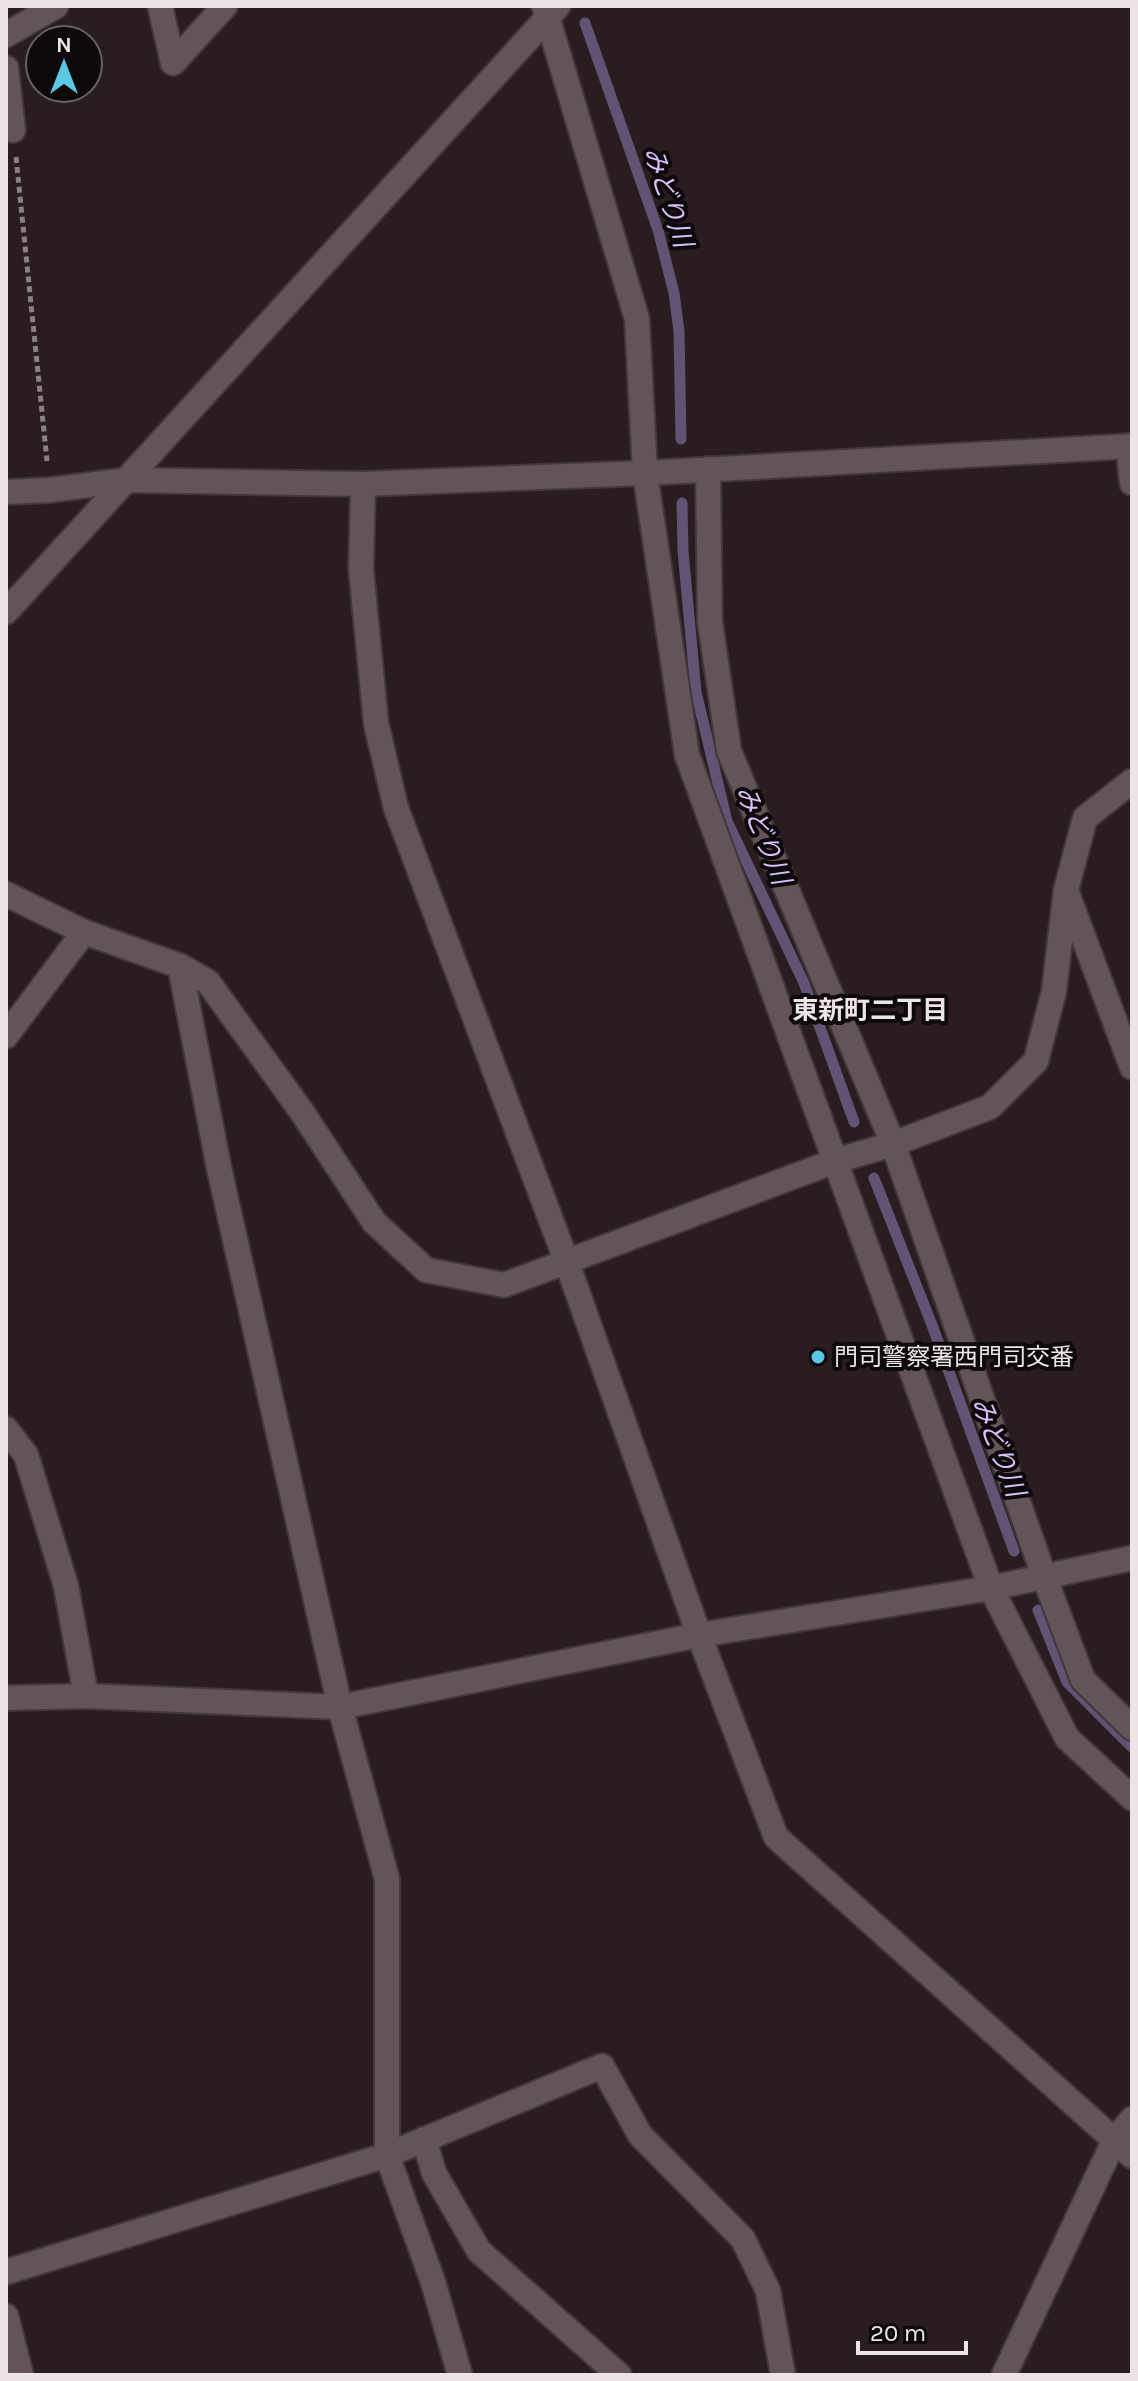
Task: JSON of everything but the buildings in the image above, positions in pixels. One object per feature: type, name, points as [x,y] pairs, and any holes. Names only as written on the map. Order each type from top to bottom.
[{"type":"street","points":[[6,35],[56,6]]},
{"type":"street","points":[[160,6],[173,63],[225,6]]},
{"type":"street","points":[[550,10],[637,319],[645,473],[687,755],[991,1588],[1067,1738],[1132,1798]]},
{"type":"street","points":[[6,612],[550,10]]},
{"type":"street","points":[[6,68],[13,130]]},
{"type":"street","points":[[6,492],[127,480],[363,484],[645,473],[1130,446],[1132,483]]},
{"type":"street","points":[[708,469],[710,622],[729,751],[893,1144],[1083,1680],[1132,1728]]},
{"type":"street","points":[[363,484],[361,569],[374,707],[396,808],[566,1260],[699,1635],[776,1837],[1123,2149]]},
{"type":"street","points":[[6,894],[84,932],[180,966],[208,982],[302,1112],[374,1222],[426,1270],[504,1285],[835,1161],[893,1144],[990,1107],[1036,1061],[1054,991],[1066,890],[1085,818],[1132,781]]},
{"type":"street","points":[[1066,890],[1132,1067]]},
{"type":"street","points":[[6,1036],[84,932]]},
{"type":"street","points":[[180,966],[219,1168],[340,1707],[387,1879],[387,2155],[433,2282],[460,2375]]},
{"type":"street","points":[[6,1429],[26,1455],[66,1586],[86,1696]]},
{"type":"street","points":[[6,1698],[86,1696],[340,1707],[699,1635],[991,1588],[1132,1558]]},
{"type":"street","points":[[6,2272],[387,2155],[602,2066],[640,2135],[743,2239],[768,2291],[783,2375]]},
{"type":"street","points":[[1004,2375],[1123,2149],[1132,2119]]},
{"type":"street","points":[[424,2139],[434,2173],[479,2251],[619,2375]]},
{"type":"street","points":[[6,2316],[21,2375]]},
{"type":"path","points":[[13,130],[50,490]]},
{"type":"waterway","name":"みどり川","points":[[585,23],[658,230],[674,293],[679,331],[681,439]]},
{"type":"waterway","name":"みどり川","points":[[682,503],[683,551],[696,692],[727,821],[804,983],[854,1122]]},
{"type":"waterway","name":"みどり川","points":[[874,1178],[932,1325],[1014,1551]]},
{"type":"waterway","name":"みどり川","points":[[1038,1610],[1067,1682],[1132,1747]]},
{"type":"place","name":"門司警察署西門司交番","points":[[818,1357]]},
{"type":"district","name":"東新町二丁目","points":[[870,1010]]}]
